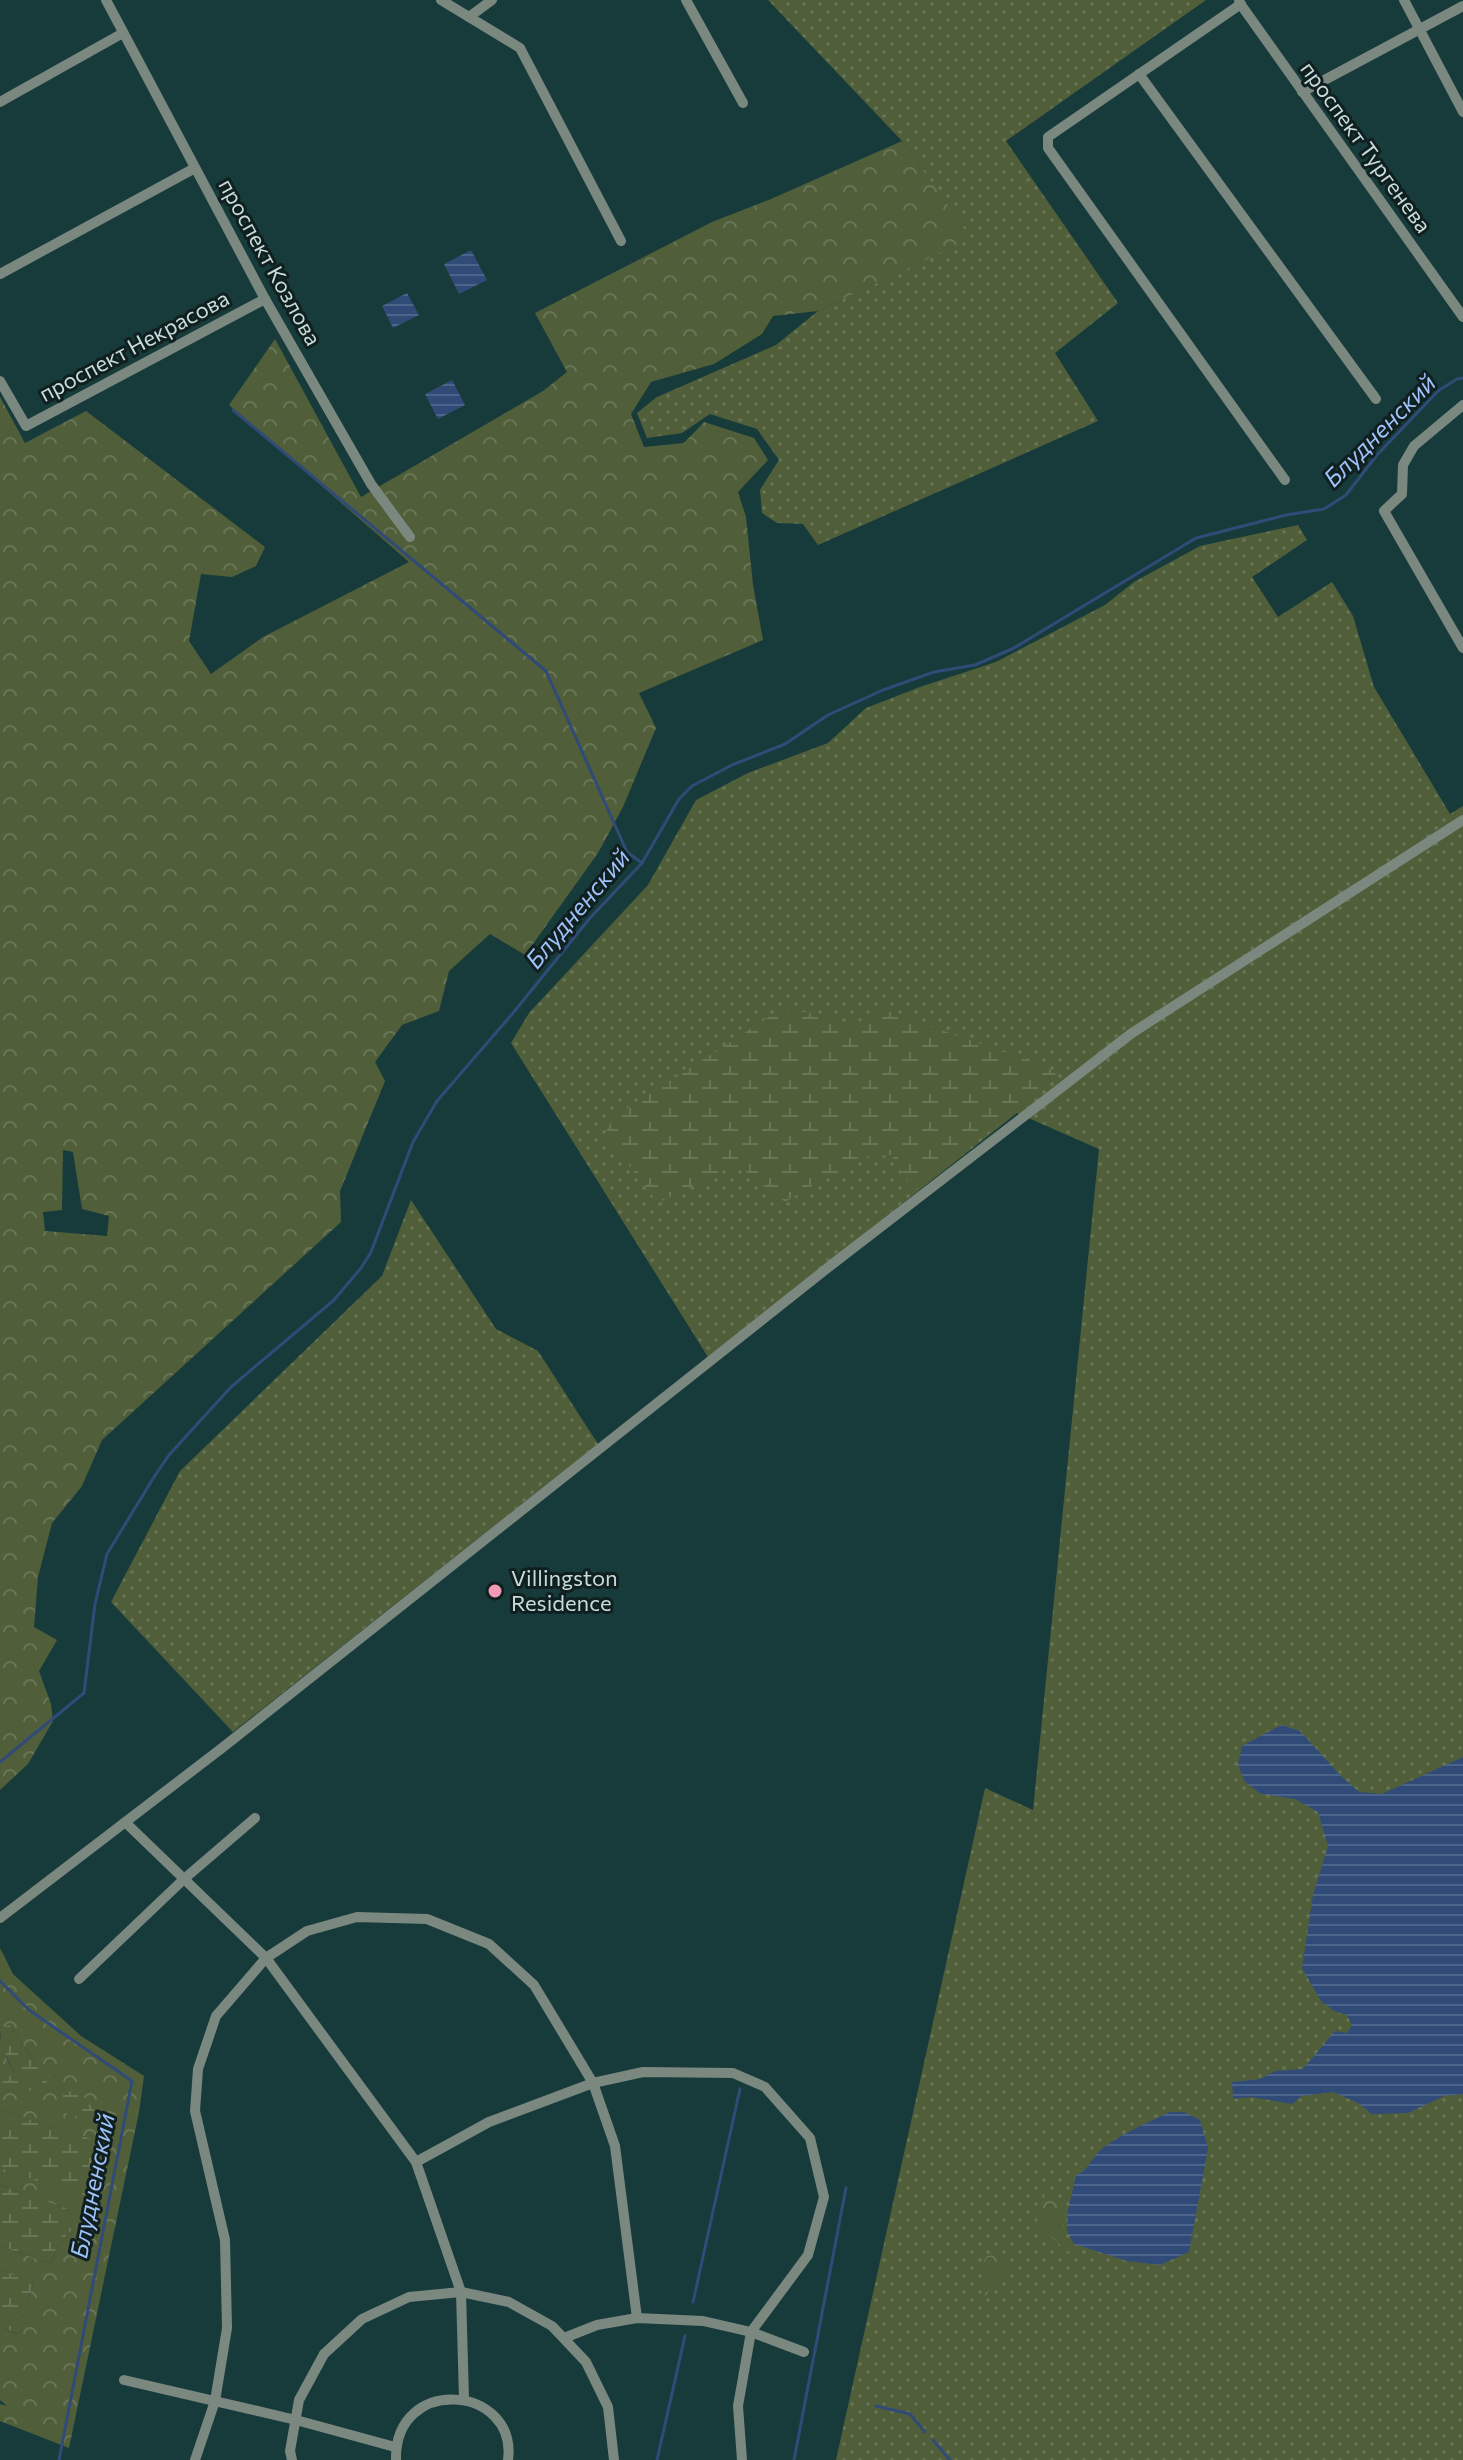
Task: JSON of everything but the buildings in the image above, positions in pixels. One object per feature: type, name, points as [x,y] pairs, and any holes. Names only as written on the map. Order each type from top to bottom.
[{"type":"street","name":"проспект Козлова","points":[[106,0],[265,299],[371,484],[410,537]]},
{"type":"street","points":[[441,0],[520,48],[621,241]]},
{"type":"street","points":[[469,17],[492,0]]},
{"type":"street","points":[[686,0],[743,103]]},
{"type":"street","points":[[1404,0],[1463,112]]},
{"type":"street","points":[[1239,2],[1048,137],[1048,148],[1285,480]]},
{"type":"street","name":"проспект Тургенева","points":[[1239,2],[1463,317]]},
{"type":"street","points":[[1302,92],[1463,6]]},
{"type":"street","points":[[0,102],[123,33]]},
{"type":"street","points":[[1139,74],[1376,399]]},
{"type":"street","points":[[0,274],[195,168]]},
{"type":"street","name":"проспект Некрасова","points":[[0,381],[26,426],[265,299]]},
{"type":"street","points":[[1463,405],[1414,446],[1403,465],[1402,494],[1384,511],[1463,648]]},
{"type":"street","points":[[0,1918],[222,1748],[830,1266],[1132,1033],[1463,820]]},
{"type":"street","points":[[79,1979],[184,1879],[255,1818]]},
{"type":"street","points":[[125,1822],[266,1958],[416,2162],[461,2292],[464,2399]]},
{"type":"street","points":[[195,2460],[215,2401],[227,2328],[225,2240],[195,2111],[198,2069],[216,2016],[266,1958],[307,1931],[357,1917],[427,1919],[489,1944],[534,1985],[593,2083],[615,2146],[637,2318]]},
{"type":"street","points":[[416,2162],[489,2122],[593,2083],[643,2072],[733,2073],[765,2087],[810,2138],[824,2197],[808,2255],[751,2332],[738,2406],[742,2460]]},
{"type":"street","points":[[292,2460],[290,2451],[299,2400],[324,2354],[362,2319],[409,2297],[461,2292],[509,2302],[552,2326],[586,2362],[608,2407],[614,2460]]},
{"type":"street","points":[[564,2338],[597,2325],[637,2318],[703,2321],[751,2332],[804,2352]]},
{"type":"street","points":[[124,2380],[296,2420],[395,2447]]},
{"type":"street","points":[[396,2460],[395,2447],[401,2429],[412,2414],[427,2404],[445,2398],[464,2399],[482,2407],[496,2419],[505,2435],[508,2460]]},
{"type":"green space","points":[[768,0],[1206,0],[1006,141],[1118,303],[1055,353],[1098,421],[818,545],[803,524],[777,523],[762,513],[760,490],[779,460],[757,429],[710,414],[682,433],[647,438],[637,413],[657,397],[776,345],[818,311],[970,238],[902,141]]},
{"type":"green space","points":[[902,141],[971,238],[818,311],[773,316],[762,334],[714,364],[651,382],[631,414],[644,447],[684,443],[704,422],[754,438],[768,460],[738,492],[746,517],[763,640],[639,693],[656,728],[623,807],[598,853],[525,955],[490,934],[449,971],[439,1011],[402,1025],[375,1062],[385,1081],[340,1191],[341,1222],[102,1440],[82,1486],[52,1523],[38,1577],[34,1627],[57,1640],[39,1671],[51,1704],[53,1721],[28,1764],[0,1790],[0,397],[25,443],[86,411],[265,547],[256,566],[232,577],[201,574],[189,641],[211,674],[263,637],[409,562],[229,405],[275,339],[361,497],[543,391],[567,372],[535,313],[712,222]],"holes":[[[63,1150],[73,1152],[82,1209],[109,1216],[107,1236],[45,1231],[43,1212],[62,1210]]]},
{"type":"green space","points":[[1298,525],[1307,540],[1252,577],[1278,617],[1332,582],[1353,616],[1374,687],[1450,814],[1463,806],[1463,2460],[836,2460],[985,1788],[1033,1810],[1099,1149],[1017,1113],[708,1357],[511,1043],[529,1013],[648,885],[696,800],[748,773],[828,743],[866,708],[996,662],[1105,605],[1134,582],[1200,546]]},
{"type":"green space","points":[[875,1007],[1047,1067],[1058,1076],[914,1191],[891,1155],[860,1157],[785,1202],[736,1164],[658,1203],[605,1134],[614,1117],[780,1010],[814,1013],[856,1025]]},
{"type":"green space","points":[[411,1200],[496,1329],[538,1351],[598,1444],[233,1732],[111,1602],[180,1471],[382,1276]]},
{"type":"green space","points":[[0,1948],[13,1974],[81,2036],[144,2076],[69,2448],[0,2421],[0,2404],[7,2406],[0,2400],[0,2327],[18,2334],[33,2284],[0,2269],[0,2246],[52,2264],[57,2246],[84,2215],[0,2185],[0,2167],[93,2201],[92,2164],[106,2144],[0,2110],[0,2035],[15,2073],[39,2069],[10,2025],[0,2028]]},
{"type":"green space","points":[[10,2025],[39,2069],[50,2075],[47,2082],[20,2096],[2,2090],[3,2081],[15,2073],[0,2034],[0,2028]]},
{"type":"green space","points":[[79,2091],[94,2110],[92,2120],[62,2112],[63,2092]]},
{"type":"green space","points":[[0,2110],[107,2144],[92,2164],[93,2202],[0,2167]]},
{"type":"green space","points":[[0,2185],[85,2215],[57,2246],[52,2264],[0,2246]]},
{"type":"green space","points":[[1045,2194],[1063,2199],[1064,2238],[1081,2253],[1083,2264],[1036,2224]]},
{"type":"green space","points":[[997,2255],[1009,2265],[985,2296],[981,2265],[987,2256]]},
{"type":"green space","points":[[0,2269],[33,2283],[19,2334],[0,2327]]},
{"type":"water","points":[[471,250],[487,280],[459,294],[444,264]]},
{"type":"water","points":[[407,293],[419,315],[393,328],[382,306]]},
{"type":"water","points":[[452,380],[465,405],[438,419],[425,394]]},
{"type":"water","points":[[1281,1725],[1300,1731],[1359,1792],[1382,1794],[1463,1757],[1463,2094],[1444,2096],[1408,2113],[1372,2114],[1358,2103],[1333,2092],[1302,2096],[1292,2104],[1251,2097],[1233,2099],[1232,2082],[1260,2079],[1275,2071],[1303,2069],[1335,2031],[1347,2033],[1352,2025],[1347,2015],[1334,2011],[1321,2001],[1302,1968],[1313,1895],[1328,1846],[1318,1812],[1295,1799],[1261,1794],[1245,1782],[1238,1765],[1242,1746]]},
{"type":"water","points":[[1170,2112],[1184,2112],[1200,2120],[1208,2148],[1189,2252],[1160,2265],[1127,2261],[1074,2244],[1067,2231],[1076,2175],[1110,2143]]},
{"type":"waterway","name":"Блудненский","points":[[0,1762],[84,1693],[95,1604],[107,1554],[169,1455],[231,1387],[334,1300],[361,1268],[371,1252],[413,1142],[437,1101],[590,918],[642,863],[679,799],[692,786],[732,765],[785,744],[828,715],[883,690],[934,672],[975,665],[1014,648],[1196,538],[1286,515],[1324,509],[1346,495],[1377,455],[1438,391],[1463,378]]},
{"type":"waterway","points":[[233,410],[546,671],[627,852],[642,863]]},
{"type":"waterway","name":"Блудненский","points":[[0,1981],[29,2010],[132,2081],[59,2460]]},
{"type":"waterway","points":[[693,2302],[740,2089]]},
{"type":"waterway","points":[[794,2460],[846,2188]]},
{"type":"waterway","points":[[657,2460],[685,2336]]},
{"type":"waterway","points":[[876,2406],[910,2414],[925,2432]]},
{"type":"waterway","points":[[933,2440],[950,2460]]},
{"type":"place","name":"Villingston Residence","points":[[495,1591]]}]
